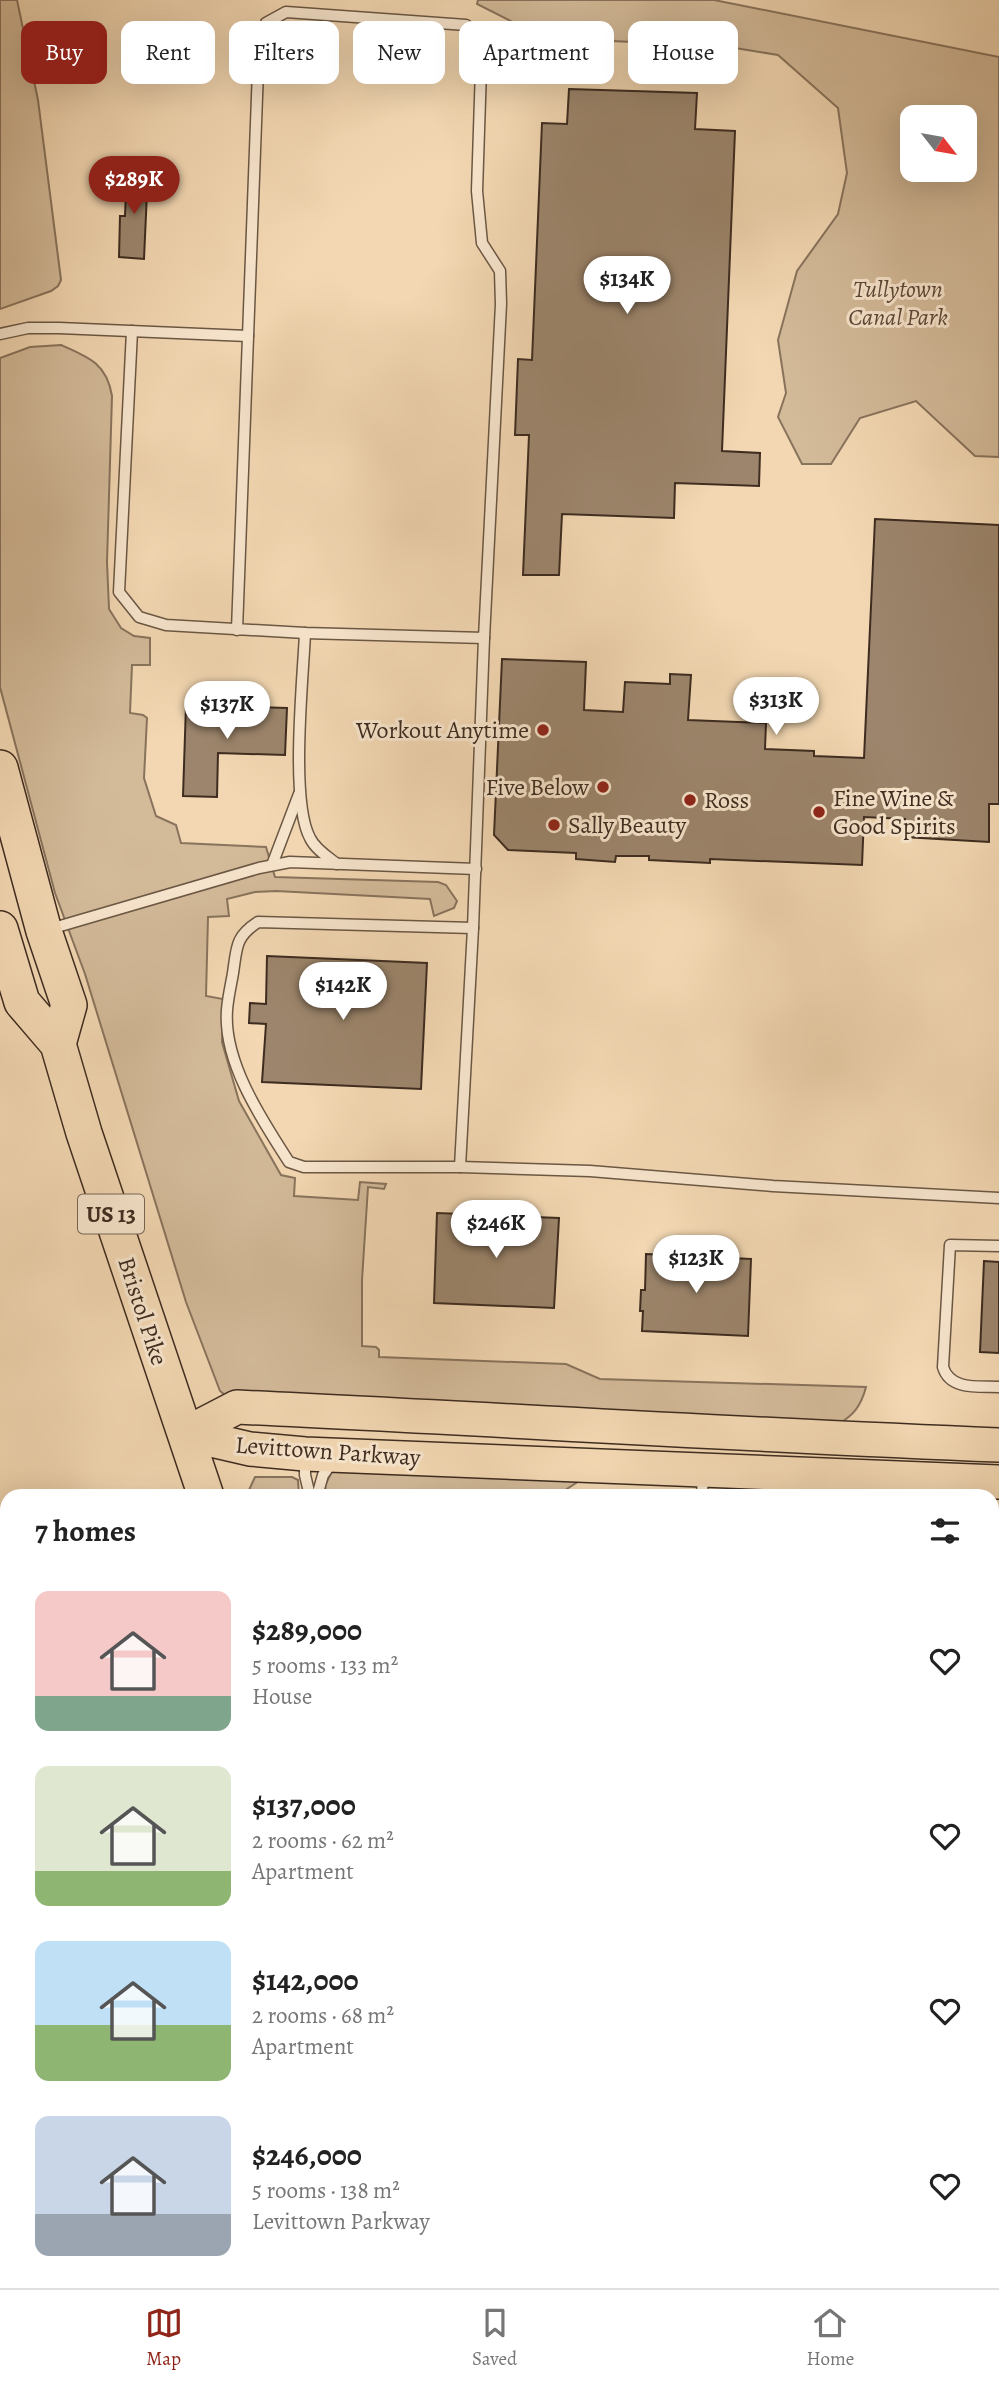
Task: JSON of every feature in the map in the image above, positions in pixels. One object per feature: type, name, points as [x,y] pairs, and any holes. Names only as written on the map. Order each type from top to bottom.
[{"type":"highway","points":[[0,768],[44,931],[69,1005],[58,1044]]},
{"type":"highway","name":"Bristol Pike","points":[[2,941],[17,1004],[58,1044],[84,1133],[204,1489]]},
{"type":"main road","name":"Levittown Parkway","points":[[185,1434],[237,1407],[608,1425],[709,1433],[999,1445]]},
{"type":"main road","name":"Levittown Parkway","points":[[185,1434],[250,1449],[703,1483],[999,1482]]},
{"type":"lane","points":[[237,629],[258,70],[260,43],[266,23],[286,12],[466,25],[482,38],[477,191],[482,243],[500,271],[501,304],[460,1167]]},
{"type":"lane","points":[[0,334],[36,328],[248,336]]},
{"type":"lane","points":[[132,331],[119,592],[139,617],[166,625],[305,633],[484,638]]},
{"type":"lane","points":[[305,633],[299,794],[310,841],[337,864]]},
{"type":"lane","points":[[272,865],[299,794]]},
{"type":"lane","points":[[44,931],[290,862],[476,869]]},
{"type":"lane","points":[[473,928],[258,922],[244,931],[237,946],[227,1011],[229,1038],[237,1066],[259,1116],[289,1162],[304,1167],[460,1167],[590,1171],[773,1186],[999,1198]]},
{"type":"lane","points":[[999,1246],[950,1245],[943,1367],[948,1377],[963,1385],[999,1387]]},
{"type":"lane","points":[[305,1454],[308,1489]]},
{"type":"lane","points":[[319,1489],[323,1475],[338,1455]]},
{"type":"green space","points":[[0,0],[17,0],[21,21],[21,84],[35,84],[38,100],[61,280],[51,291],[0,309]]},
{"type":"green space","name":"Tullytown Canal Park","points":[[478,0],[714,0],[999,57],[999,457],[975,456],[916,401],[860,418],[831,464],[802,464],[778,417],[786,393],[778,340],[797,271],[838,214],[847,173],[838,108],[778,55],[738,48],[738,21],[628,21],[628,42],[614,41],[614,21],[510,21],[477,4]]},
{"type":"green space","points":[[61,345],[95,363],[110,385],[112,396],[107,562],[109,609],[121,628],[134,636],[150,638],[150,665],[132,665],[130,713],[147,718],[144,778],[156,816],[176,825],[181,843],[266,847],[275,877],[438,882],[446,885],[457,901],[454,908],[434,916],[430,899],[255,892],[227,899],[229,916],[208,917],[206,996],[223,999],[222,1042],[239,1101],[281,1175],[295,1178],[294,1196],[358,1200],[360,1182],[386,1184],[384,1189],[368,1187],[362,1280],[362,1346],[376,1347],[379,1357],[566,1364],[600,1379],[866,1387],[856,1409],[843,1421],[837,1425],[225,1395],[220,1391],[186,1302],[85,974],[55,893],[0,687],[0,358],[30,347]]},
{"type":"green space","points":[[333,1470],[587,1476],[567,1489],[325,1489]]},
{"type":"green space","points":[[255,1477],[292,1477],[298,1480],[299,1489],[249,1489]]},
{"type":"building","points":[[569,89],[697,93],[695,129],[735,131],[722,451],[760,453],[759,486],[675,483],[674,518],[562,514],[559,575],[523,575],[529,435],[515,435],[518,359],[532,360],[542,123],[567,124]]},
{"type":"building","points":[[127,169],[148,170],[144,259],[119,257],[120,216],[125,216]]},
{"type":"building","points":[[875,519],[999,525],[999,804],[989,804],[989,842],[904,837],[905,819],[864,817],[862,865],[710,859],[710,863],[649,860],[649,856],[616,856],[615,862],[576,859],[576,853],[508,850],[494,835],[502,659],[586,662],[584,710],[623,712],[625,682],[670,684],[670,674],[691,675],[688,720],[766,723],[765,749],[814,751],[814,756],[864,758]]},
{"type":"building","points":[[186,705],[287,708],[285,755],[218,753],[217,797],[183,796]]},
{"type":"building","points":[[267,956],[427,963],[421,1089],[262,1082],[266,1024],[249,1023],[250,1003],[266,1004]]},
{"type":"building","points":[[437,1213],[559,1218],[554,1308],[434,1303]]},
{"type":"building","points":[[646,1254],[751,1259],[748,1336],[642,1331],[641,1290],[645,1290]]},
{"type":"building","points":[[984,1261],[999,1262],[999,1353],[980,1352]]},
{"type":"place","name":"Workout Anytime","points":[[543,730]]},
{"type":"place","name":"Five Below","points":[[603,787]]},
{"type":"place","name":"Ross","points":[[690,800]]},
{"type":"place","name":"Fine Wine & Good Spirits","points":[[819,812]]},
{"type":"place","name":"Sally Beauty","points":[[554,825]]}]
